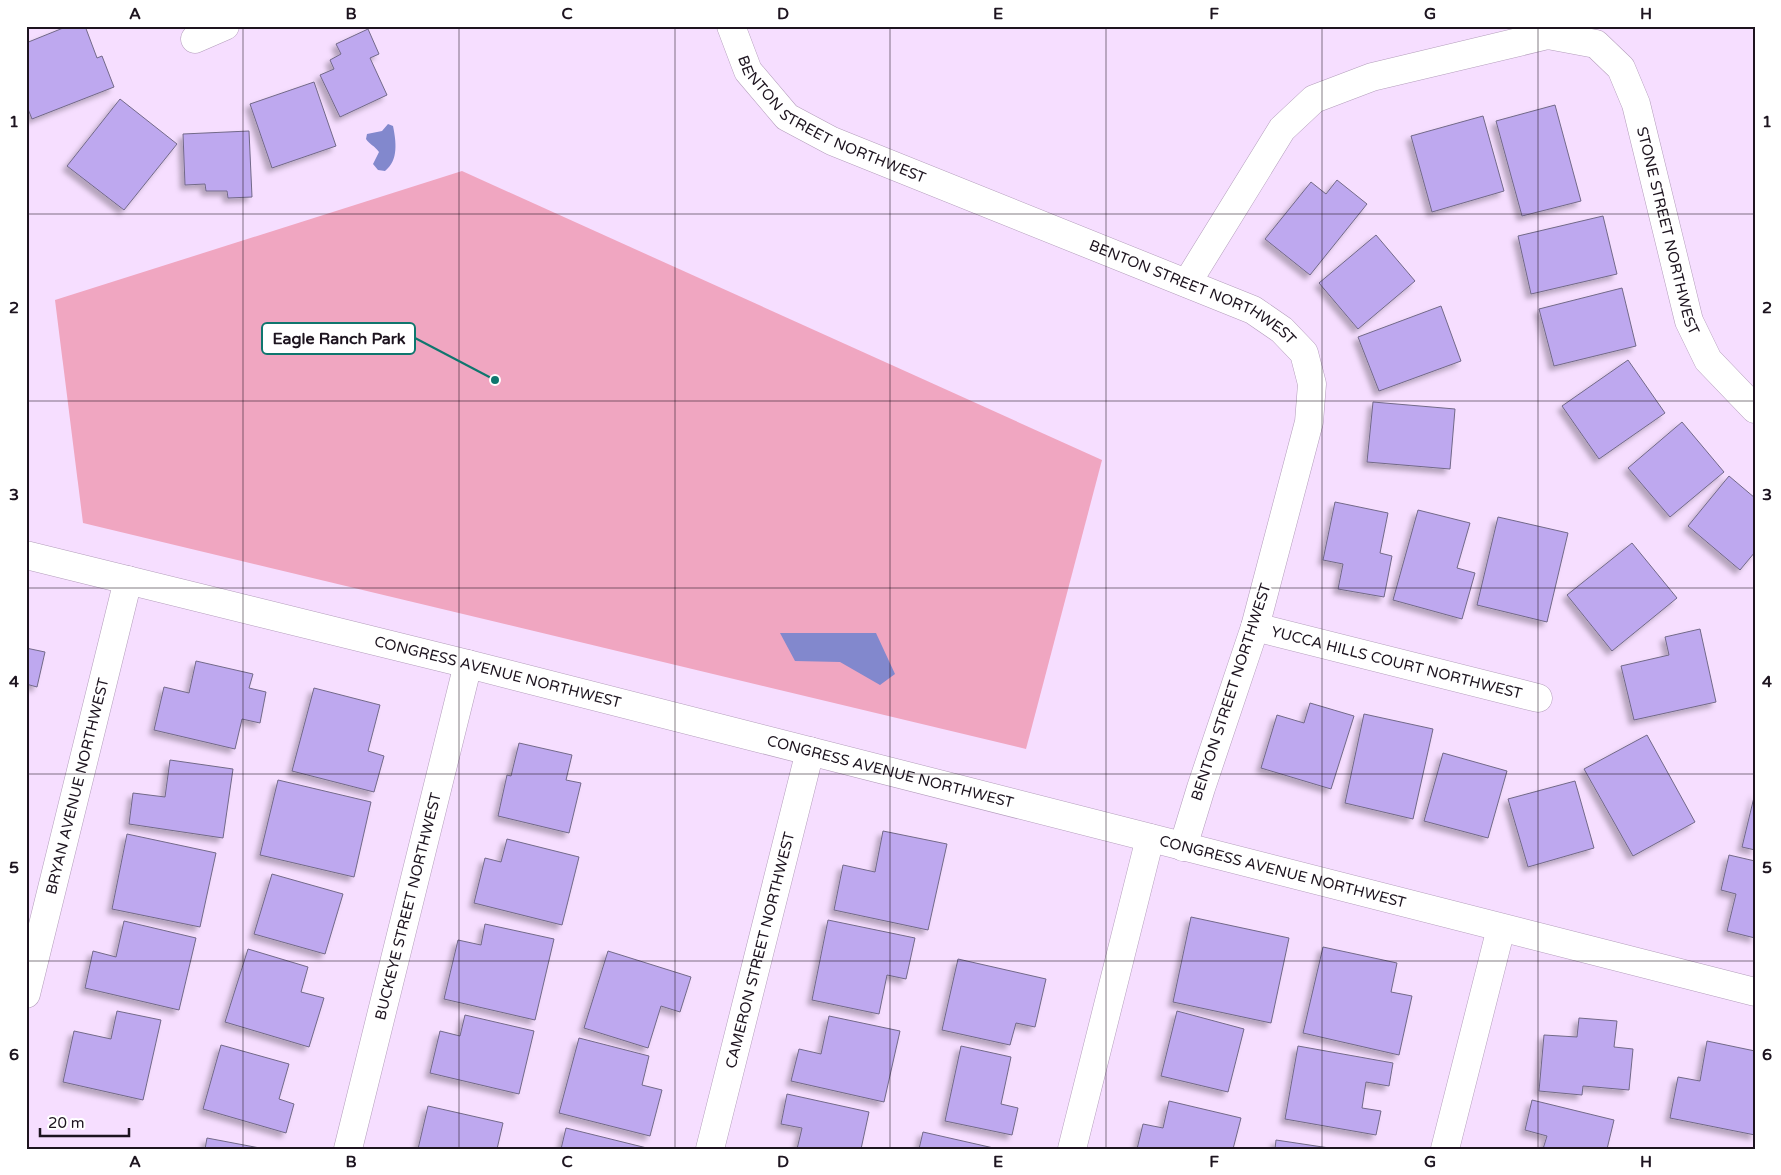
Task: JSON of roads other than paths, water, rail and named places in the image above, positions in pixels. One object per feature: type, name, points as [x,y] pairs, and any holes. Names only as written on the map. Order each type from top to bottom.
[{"type":"street","points":[[195,39],[224,26]]},
{"type":"street","name":"BENTON STREET NORTHWEST","points":[[731,26],[748,71],[786,117],[832,141],[1253,310],[1282,330],[1304,353],[1312,384],[1309,422],[1255,627],[1183,847]]},
{"type":"street","name":"STONE STREET NORTHWEST","points":[[1187,283],[1282,129],[1314,99],[1372,78],[1548,36],[1596,44],[1621,68],[1636,104],[1688,321],[1708,360],[1755,410]]},
{"type":"street","name":"CONGRESS AVENUE NORTHWEST","points":[[26,554],[468,664],[1755,992]]},
{"type":"street","name":"BRYAN AVENUE NORTHWEST","points":[[26,994],[128,580]]},
{"type":"street","name":"YUCCA HILLS COURT NORTHWEST","points":[[1255,627],[1538,698]]},
{"type":"street","name":"BUCKEYE STREET NORTHWEST","points":[[348,1149],[468,664]]},
{"type":"street","name":"CAMERON STREET NORTHWEST","points":[[710,1149],[810,751]]},
{"type":"street","points":[[1072,1149],[1150,838]]},
{"type":"street","points":[[1445,1149],[1501,928]]},
{"type":"water","points":[[388,124],[393,126],[395,150],[393,161],[385,171],[378,170],[373,164],[379,152],[366,139],[367,134],[382,131]]},
{"type":"water","points":[[780,633],[876,633],[895,674],[880,685],[840,662],[795,661]]},
{"type":"place","name":"Eagle Ranch Park","points":[[495,380]]}]
